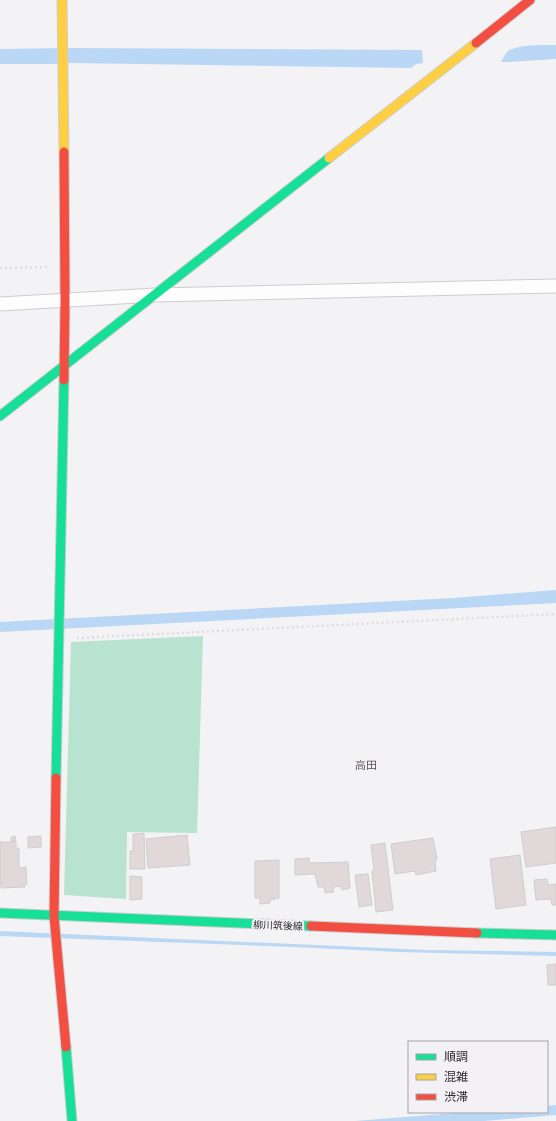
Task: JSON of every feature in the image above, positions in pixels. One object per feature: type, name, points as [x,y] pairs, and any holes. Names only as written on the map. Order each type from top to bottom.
[{"type":"street","points":[[62,0],[65,301],[54,916],[72,1121]]},
{"type":"street","points":[[0,416],[530,0]]},
{"type":"street","points":[[0,304],[155,295],[556,286]]},
{"type":"street","name":"柳川筑後線","points":[[0,913],[556,935]]},
{"type":"path","points":[[0,268],[47,267]]},
{"type":"path","points":[[58,639],[556,614]]},
{"type":"green space","points":[[203,636],[197,833],[127,832],[126,899],[64,895],[71,642]]},
{"type":"water","points":[[531,45],[556,45],[556,59],[501,62],[508,51],[518,47]]},
{"type":"water","points":[[0,49],[422,50],[423,63],[416,64],[411,68],[72,63],[0,64]]},
{"type":"water","points":[[556,590],[556,603],[0,632],[0,622],[453,598]]},
{"type":"water","points":[[0,931],[427,950],[556,952],[556,956],[399,952],[0,936]]},
{"type":"water","points":[[556,1105],[556,1115],[484,1121],[355,1121],[455,1113],[548,1113],[548,1106]]},
{"type":"building","points":[[556,827],[556,863],[526,867],[521,832]]},
{"type":"building","points":[[144,833],[145,869],[130,869],[130,851],[133,851],[133,834]]},
{"type":"building","points":[[187,835],[190,865],[148,868],[146,839]]},
{"type":"building","points":[[15,836],[16,841],[11,841],[11,837]]},
{"type":"building","points":[[41,836],[41,847],[28,848],[28,837]]},
{"type":"building","points":[[433,838],[437,859],[435,860],[436,871],[416,875],[415,871],[395,874],[391,844]]},
{"type":"building","points":[[0,842],[16,842],[16,848],[19,848],[19,868],[26,867],[27,884],[25,884],[25,887],[1,888]]},
{"type":"building","points":[[385,843],[393,910],[376,912],[371,845]]},
{"type":"building","points":[[520,855],[526,905],[496,909],[490,859]]},
{"type":"building","points":[[309,858],[310,863],[348,862],[350,888],[342,890],[341,886],[333,887],[334,892],[325,893],[324,887],[318,887],[315,874],[295,875],[295,859]]},
{"type":"building","points":[[279,860],[279,898],[270,900],[270,903],[260,904],[260,898],[255,898],[255,861]]},
{"type":"building","points":[[368,874],[372,905],[359,907],[355,875]]},
{"type":"building","points":[[130,876],[142,877],[142,899],[130,900]]},
{"type":"building","points":[[547,879],[548,885],[556,884],[556,905],[552,905],[551,899],[536,900],[534,880]]},
{"type":"building","points":[[556,964],[556,985],[548,985],[547,965]]},
{"type":"traffic: fast","points":[[0,416],[329,158]]},
{"type":"traffic: fast","points":[[56,778],[64,380]]},
{"type":"traffic: fast","points":[[0,913],[311,926]]},
{"type":"traffic: fast","points":[[477,933],[556,935]]},
{"type":"traffic: fast","points":[[66,1047],[72,1121]]},
{"type":"traffic: slow","points":[[62,0],[64,152]]},
{"type":"traffic: slow","points":[[329,158],[476,43]]},
{"type":"traffic: jam","points":[[476,43],[530,0]]},
{"type":"traffic: jam","points":[[64,152],[64,380]]},
{"type":"traffic: jam","points":[[56,778],[54,916],[66,1047]]},
{"type":"traffic: jam","points":[[311,926],[477,933]]},
{"type":"district","name":"高田","points":[[366,765]]}]
